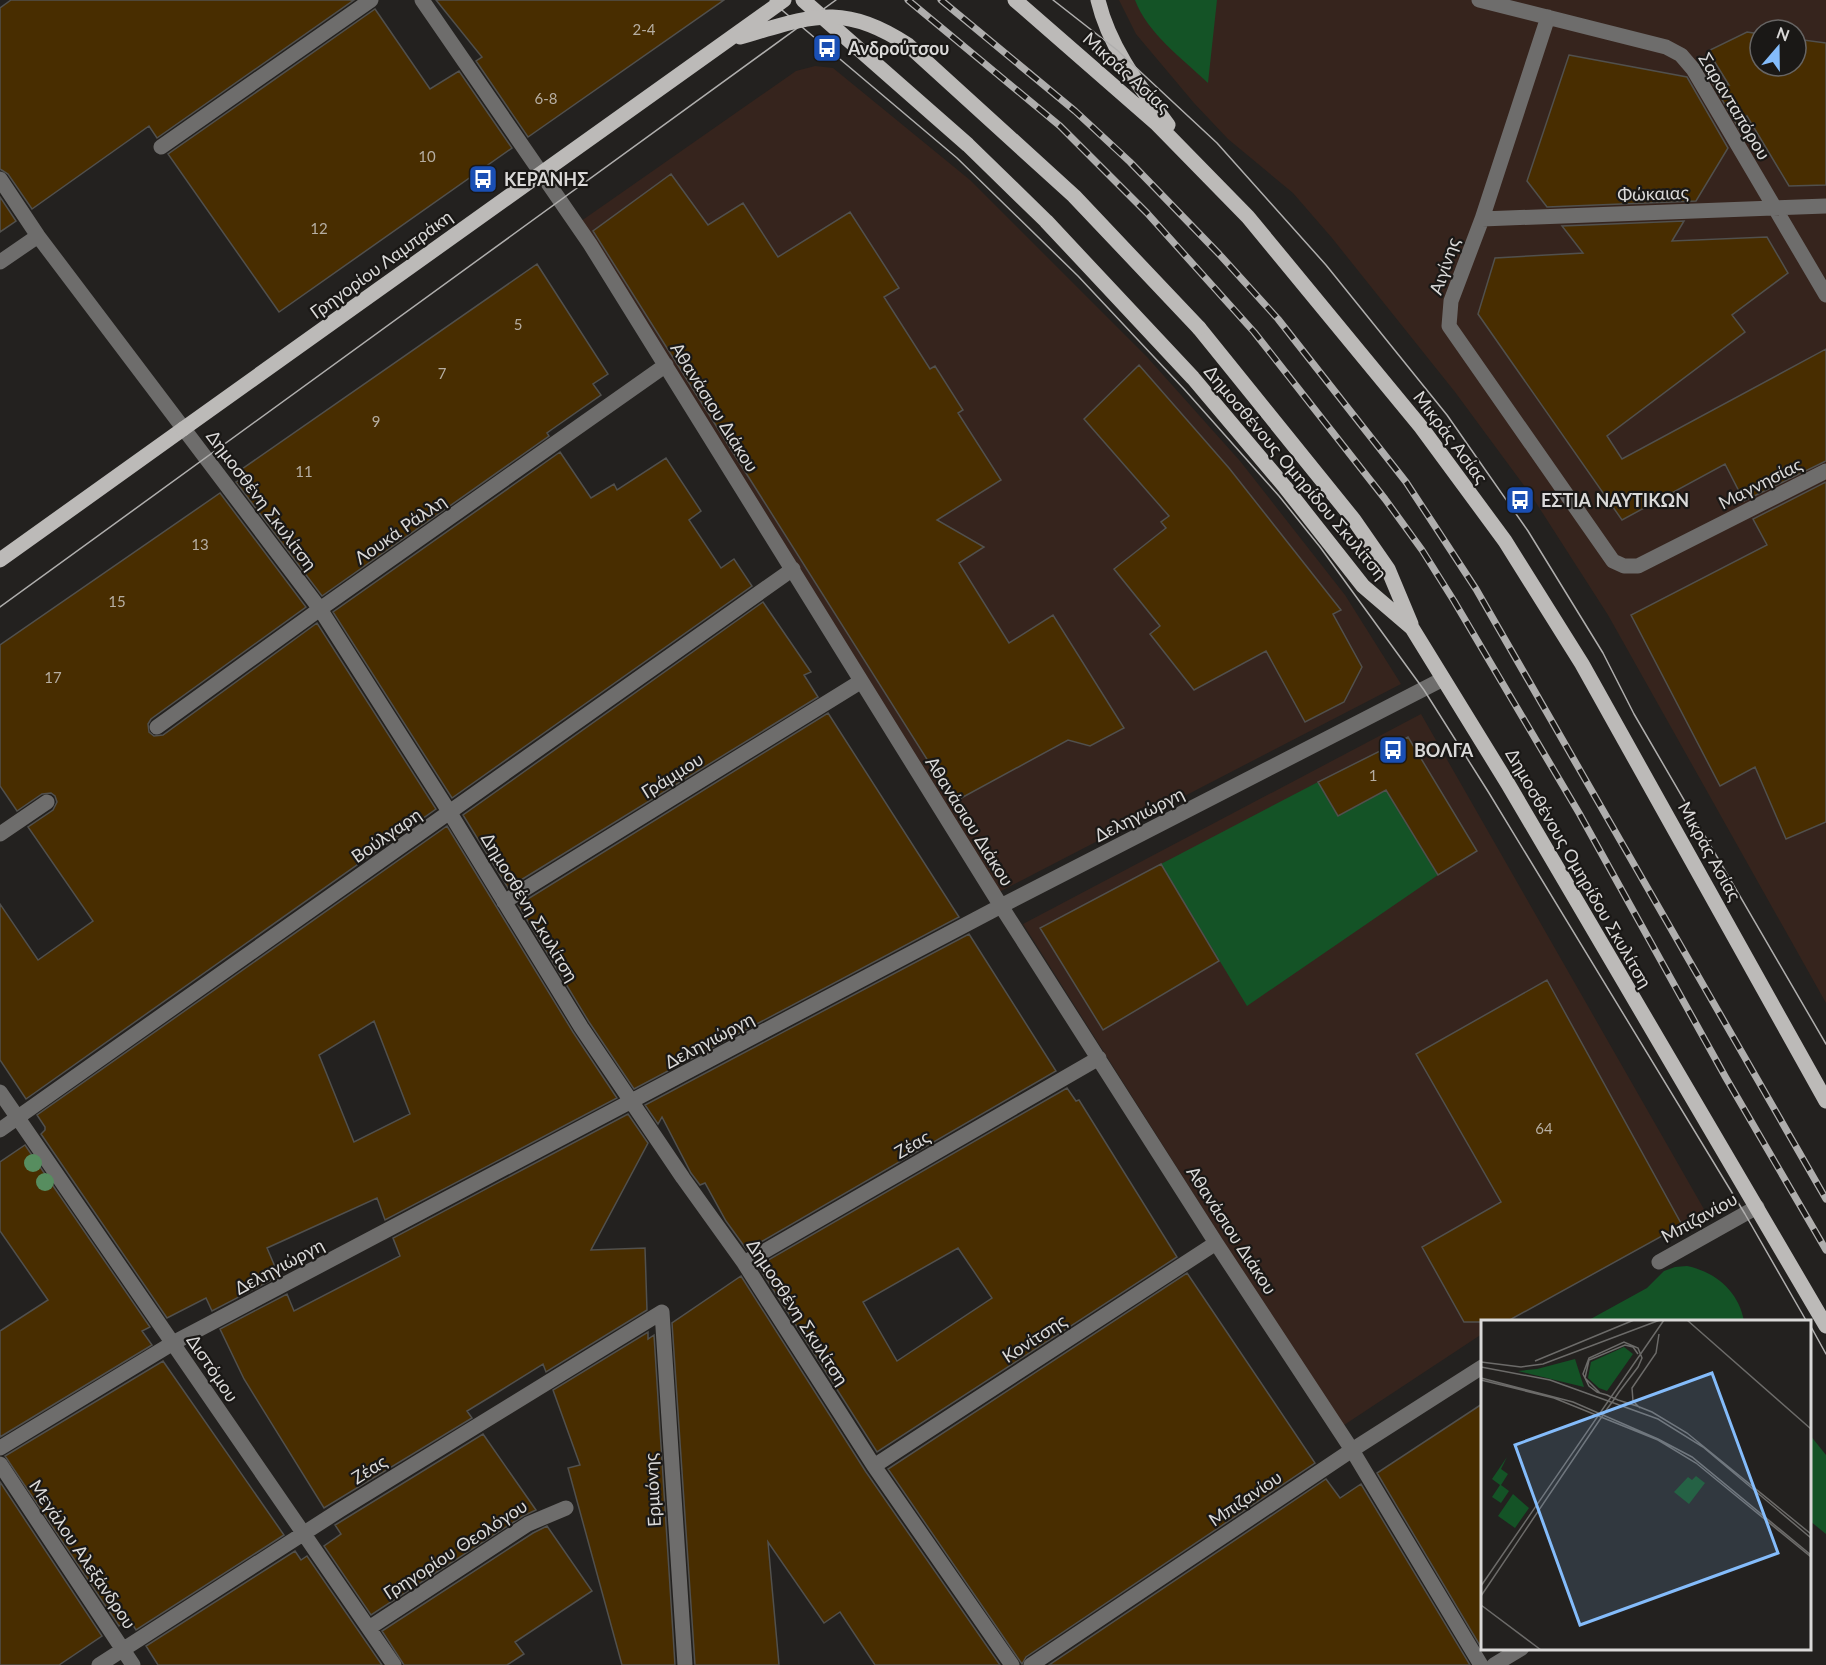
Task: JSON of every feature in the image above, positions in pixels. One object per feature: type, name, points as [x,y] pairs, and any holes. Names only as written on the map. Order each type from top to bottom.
[{"type":"main road","name":"Γρηγορίου Λαμπράκη","points":[[0,560],[784,0]]},
{"type":"main road","name":"Δημοσθένους Ομηρίδου Σκυλίτση","points":[[803,0],[968,145],[1046,221],[1192,378],[1285,487],[1363,586],[1412,628],[1508,784],[1826,1326]]},
{"type":"main road","name":"Μικράς Ασίας","points":[[1016,0],[1156,123],[1195,162],[1291,266],[1406,409],[1529,577],[1594,684],[1826,1101]]},
{"type":"main road","points":[[1098,0],[1102,17],[1117,50],[1195,162]]},
{"type":"main road","points":[[728,40],[822,16],[855,19],[890,33],[908,45],[1058,182],[1174,298],[1354,520],[1388,569],[1412,628]]},
{"type":"street","points":[[161,147],[372,0]]},
{"type":"street","name":"Αθανάσιου Διάκου","points":[[422,0],[572,215],[1001,906],[1216,1243],[1352,1450],[1481,1665]]},
{"type":"street","name":"Σαρανταπόρου","points":[[1479,0],[1666,47],[1681,55],[1693,69],[1772,207],[1826,295]]},
{"type":"street","name":"Αιγίνης","points":[[1548,17],[1482,219],[1451,301],[1449,326],[1613,561]]},
{"type":"street","name":"Δημοσθένη Σκυλίτση","points":[[0,179],[38,236],[320,609],[450,813],[581,1027],[682,1178],[744,1263],[874,1466],[1012,1665]]},
{"type":"street","name":"Φώκαιας","points":[[1482,219],[1826,206]]},
{"type":"street","points":[[0,262],[38,236]]},
{"type":"street","name":"Λουκά Ράλλη","points":[[157,727],[666,365]]},
{"type":"street","name":"Μαγνησίας","points":[[1613,561],[1624,566],[1638,566],[1826,471]]},
{"type":"street","name":"Βούλγαρη","points":[[0,1130],[793,569]]},
{"type":"street","name":"Δεληγιώργη","points":[[0,1448],[173,1343],[1001,906],[1443,679]]},
{"type":"street","name":"Γράμμου","points":[[504,902],[860,682]]},
{"type":"street","points":[[0,834],[47,802]]},
{"type":"street","name":"Ζέας","points":[[744,1263],[1099,1058]]},
{"type":"street","name":"Διστόμου","points":[[0,1092],[394,1665]]},
{"type":"street","name":"Μπιζανίου","points":[[1659,1262],[1757,1207]]},
{"type":"street","name":"Κονίτσης","points":[[874,1466],[1216,1243]]},
{"type":"street","name":"Ζέας","points":[[99,1665],[303,1534],[662,1312]]},
{"type":"street","name":"Ερμιόνης","points":[[662,1312],[684,1665]]},
{"type":"street","name":"Μπιζανίου","points":[[1031,1665],[1352,1450],[1481,1368]]},
{"type":"street","name":"Μεγάλου Αλεξάνδρου","points":[[0,1464],[133,1665]]},
{"type":"street","name":"Γρηγορίου Θεολόγου","points":[[369,1628],[509,1536],[542,1516],[566,1508]]},
{"type":"street","points":[[1494,1665],[1519,1650]]},
{"type":"shaded area","points":[[1119,0],[1826,0],[1826,1003],[1608,615],[1531,495],[1455,392],[1332,238],[1293,193],[1228,139],[1194,103],[1136,34]]},
{"type":"shaded area","points":[[815,66],[833,68],[970,180],[1147,357],[1240,461],[1345,595],[1401,684],[999,892],[574,226],[796,71]]},
{"type":"shaded area","points":[[1421,714],[1705,1211],[1508,1320],[1481,1320],[1481,1335],[1341,1427],[1023,924]]},
{"type":"green space","points":[[1135,0],[1217,0],[1208,83],[1148,24]]},
{"type":"green space","points":[[1318,782],[1338,816],[1386,790],[1438,875],[1247,1006],[1161,864]]},
{"type":"green space","points":[[1687,1266],[1716,1278],[1737,1301],[1744,1320],[1589,1320],[1647,1288],[1664,1271]]},
{"type":"green space","points":[[1811,1436],[1826,1455],[1826,1534],[1811,1522]]},
{"type":"building","points":[[11,0],[354,0],[157,138],[149,126],[32,209],[8,174],[0,169],[0,8]]},
{"type":"building","points":[[436,0],[724,0],[528,137],[476,61],[482,57]]},
{"type":"building","points":[[375,9],[430,89],[459,71],[512,148],[279,312],[168,154]]},
{"type":"building","points":[[1748,32],[1748,78],[1808,78],[1808,41],[1826,43],[1826,185],[1789,186],[1747,116],[1739,129],[1712,82],[1729,85],[1708,51]]},
{"type":"building","points":[[1569,55],[1687,77],[1728,148],[1696,201],[1547,207],[1527,181]]},
{"type":"building","points":[[671,174],[708,225],[743,203],[778,257],[850,212],[899,288],[884,297],[930,369],[935,366],[963,410],[958,413],[1001,480],[937,520],[984,547],[959,563],[1009,643],[1053,615],[1124,728],[1090,746],[1068,740],[954,802],[593,231]]},
{"type":"building","points":[[0,197],[16,221],[0,232]]},
{"type":"building","points":[[1684,221],[1672,241],[1767,237],[1788,273],[1732,315],[1745,332],[1607,436],[1622,459],[1826,349],[1826,461],[1744,501],[1725,464],[1622,520],[1478,314],[1495,258],[1583,253],[1562,226]]},
{"type":"building","points":[[537,264],[608,374],[593,384],[601,395],[547,433],[549,436],[322,596],[236,482],[247,476],[242,469]]},
{"type":"building","points":[[1139,365],[1229,468],[1341,610],[1333,614],[1362,667],[1344,702],[1305,722],[1266,651],[1194,690],[1150,634],[1160,626],[1114,569],[1166,528],[1161,522],[1169,516],[1084,419]]},
{"type":"building","points":[[560,452],[591,498],[614,484],[617,490],[666,458],[701,511],[689,520],[721,568],[734,559],[752,586],[452,798],[333,612]]},
{"type":"building","points":[[1826,482],[1826,822],[1786,839],[1755,767],[1720,786],[1631,615],[1767,545],[1753,519]]},
{"type":"building","points":[[220,493],[306,607],[151,719],[148,724],[149,732],[154,736],[163,735],[317,623],[436,809],[26,1099],[0,1060],[0,904],[38,960],[93,921],[28,827],[53,810],[57,802],[55,796],[51,793],[42,794],[17,811],[0,786],[0,645]]},
{"type":"building","points":[[763,602],[811,672],[804,675],[818,697],[508,888],[463,815]]},
{"type":"building","points":[[828,713],[959,917],[634,1089],[589,1022],[518,905]]},
{"type":"building","points":[[1408,737],[1477,851],[1438,875],[1386,790],[1338,816],[1318,782]]},
{"type":"building","points":[[447,826],[573,1032],[617,1098],[385,1220],[377,1198],[267,1248],[279,1276],[212,1311],[206,1298],[167,1318],[41,1134],[45,1127],[37,1115]],"holes":[[[374,1021],[410,1114],[354,1142],[319,1055]]]},
{"type":"building","points":[[1161,864],[1219,961],[1103,1030],[1040,928]]},
{"type":"building","points":[[969,934],[1056,1071],[747,1250],[726,1221],[705,1183],[700,1185],[691,1173],[662,1117],[658,1124],[645,1105]]},
{"type":"building","points":[[1547,980],[1682,1225],[1510,1320],[1464,1322],[1422,1247],[1501,1202],[1416,1054]]},
{"type":"building","points":[[1067,1088],[1076,1101],[1079,1100],[1177,1257],[877,1452],[758,1266]],"holes":[[[958,1248],[992,1298],[897,1361],[863,1302]]]},
{"type":"building","points":[[628,1114],[648,1143],[591,1250],[645,1248],[647,1310],[546,1372],[543,1364],[467,1411],[472,1418],[324,1508],[244,1379],[220,1329],[287,1294],[294,1311],[400,1256],[393,1238]]},
{"type":"building","points":[[25,1145],[150,1327],[142,1331],[152,1345],[0,1437],[0,1331],[48,1300],[0,1231],[0,1162]]},
{"type":"building","points":[[1187,1273],[1315,1463],[1026,1657],[1022,1664],[888,1469]]},
{"type":"building","points":[[741,1276],[866,1472],[1000,1665],[875,1665],[840,1612],[824,1623],[768,1542],[779,1665],[695,1665],[672,1323]]},
{"type":"building","points":[[648,1332],[648,1339],[654,1335],[675,1665],[622,1665],[568,1468],[580,1465],[553,1390]]},
{"type":"building","points":[[163,1361],[284,1535],[136,1630],[129,1619],[119,1626],[5,1456]]},
{"type":"building","points":[[1481,1405],[1481,1647],[1377,1473]]},
{"type":"building","points":[[483,1434],[536,1510],[523,1516],[371,1615],[324,1546],[341,1534],[335,1525]]},
{"type":"building","points":[[1326,1479],[1340,1498],[1361,1484],[1470,1665],[1049,1665]]},
{"type":"building","points":[[0,1482],[102,1636],[59,1665],[0,1665]]},
{"type":"building","points":[[547,1526],[592,1591],[515,1642],[524,1654],[507,1665],[404,1665],[382,1631]]},
{"type":"building","points":[[295,1551],[301,1560],[307,1556],[382,1665],[158,1665],[146,1646]]},
{"type":"tram line","points":[[770,0],[957,158],[1078,276],[1184,389],[1279,496],[1320,547],[1424,690],[1489,793],[1745,1214],[1806,1320]]},
{"type":"tram line","points":[[0,607],[836,0]]},
{"type":"tram line","points":[[1053,0],[1117,50],[1217,143],[1326,265],[1447,415],[1528,531],[1603,653],[1634,714],[1826,1044]]},
{"type":"tram line","points":[[1811,1327],[1826,1354]]},
{"type":"railway","points":[[908,0],[1060,126],[1147,213],[1254,332],[1385,499],[1422,550],[1454,601],[1579,813],[1726,1078],[1826,1250]]},
{"type":"railway","points":[[941,0],[1075,111],[1130,162],[1219,254],[1278,319],[1406,482],[1476,589],[1826,1199]]},
{"type":"place","name":"Ανδρούτσου","points":[[827,48]]},
{"type":"place","name":"ΚΕΡΑΝΗΣ","points":[[483,179]]},
{"type":"place","name":"ΕΣΤΙΑ ΝΑΥΤΙΚΩΝ","points":[[1520,500]]},
{"type":"place","name":"ΒΟΛΓΑ","points":[[1393,750]]}]
